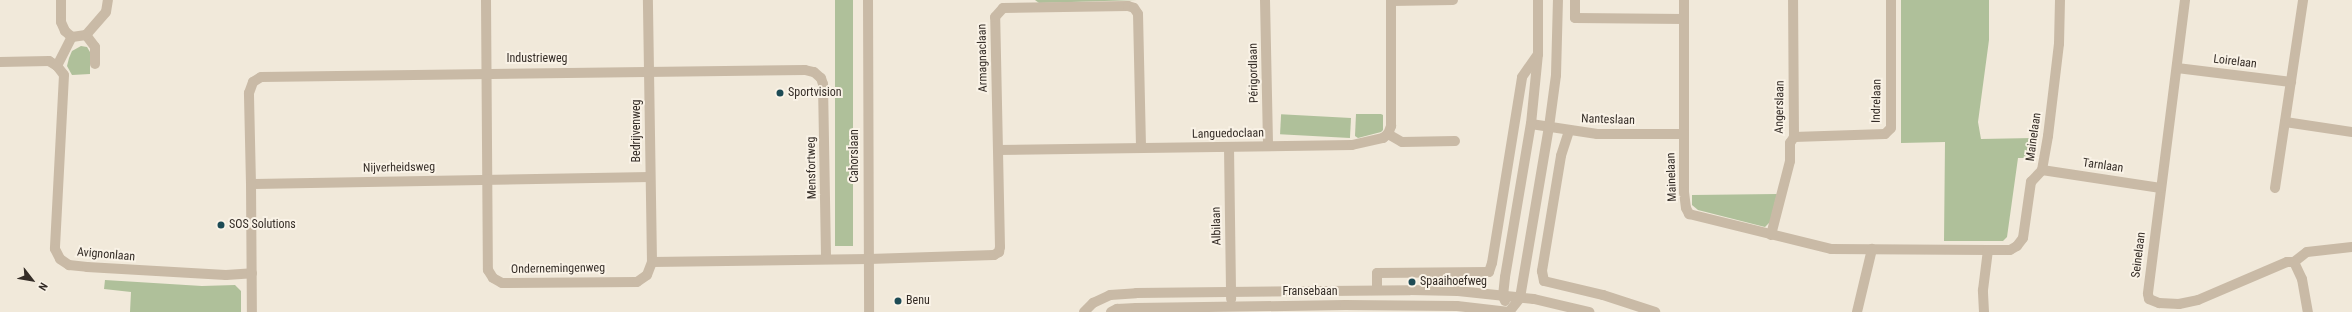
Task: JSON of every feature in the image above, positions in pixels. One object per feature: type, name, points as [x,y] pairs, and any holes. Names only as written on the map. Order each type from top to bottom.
[{"type":"street","points":[[61,0],[61,22],[65,31],[72,37],[86,35],[106,12],[108,0]]},
{"type":"street","name":"Ondernemingenweg","points":[[486,0],[488,270],[494,278],[502,283],[638,282],[647,275],[652,262]]},
{"type":"street","name":"Bedrijvenweg","points":[[648,0],[652,262]]},
{"type":"street","name":"Cahorslaan","points":[[868,0],[869,312]]},
{"type":"street","name":"Périgordlaan","points":[[1265,0],[1268,146]]},
{"type":"street","points":[[1453,0],[1391,0],[1391,126],[1388,134],[1402,142],[1455,141]]},
{"type":"street","points":[[1509,312],[1503,296],[1531,124],[1538,54],[1538,0]]},
{"type":"street","points":[[1509,312],[1520,298],[1549,127],[1556,76],[1558,0]]},
{"type":"street","points":[[1575,0],[1575,18],[1684,19]]},
{"type":"street","name":"Mainelaan","points":[[1684,0],[1684,192],[1686,208],[1689,214],[1832,249],[1988,250],[2010,250],[2023,238],[2031,182],[2042,170],[2059,44],[2060,0]]},
{"type":"street","name":"Angerslaan","points":[[1771,235],[1790,161],[1790,143],[1794,137],[1793,0]]},
{"type":"street","name":"Indrelaan","points":[[1794,137],[1885,134],[1891,128],[1891,0]]},
{"type":"street","name":"Seinelaan","points":[[2185,0],[2148,294],[2149,299],[2159,303],[2178,304],[2198,300],[2287,262],[2294,262],[2307,252],[2352,247]]},
{"type":"street","points":[[2276,188],[2303,0]]},
{"type":"street","name":"Armagnaclaan","points":[[869,259],[994,255],[998,252],[1000,247],[995,17],[1003,8],[1028,4],[1128,6],[1134,8],[1138,14],[1141,148]]},
{"type":"street","points":[[86,35],[95,47],[95,64]]},
{"type":"street","points":[[0,62],[49,61],[57,66],[72,37]]},
{"type":"street","points":[[1377,290],[1377,273],[1488,272],[1492,264],[1522,77],[1538,54]]},
{"type":"street","name":"Avignonlaan","points":[[57,66],[64,75],[55,248],[60,259],[69,265],[87,267],[226,276],[252,273]]},
{"type":"street","name":"Loirelaan","points":[[2177,68],[2291,82]]},
{"type":"street","name":"Industrieweg","points":[[251,184],[249,93],[253,82],[261,77],[487,72],[805,70],[814,72],[821,78]]},
{"type":"street","name":"Mensfortweg","points":[[821,78],[823,84],[826,259]]},
{"type":"street","points":[[2285,122],[2352,132]]},
{"type":"street","name":"Nanteslaan","points":[[1531,124],[1569,131],[1597,134],[1684,134]]},
{"type":"street","points":[[1569,131],[1562,156],[1542,271],[1544,281],[1603,295],[1655,312]]},
{"type":"street","name":"Languedoclaan","points":[[998,150],[1352,145],[1383,138],[1388,134]]},
{"type":"street","name":"Albilaan","points":[[1229,147],[1231,306]]},
{"type":"street","name":"Tarnlaan","points":[[2042,170],[2161,188]]},
{"type":"street","name":"Nijverheidsweg","points":[[251,184],[650,177]]},
{"type":"street","points":[[251,184],[252,312]]},
{"type":"street","points":[[1857,312],[1872,249]]},
{"type":"street","points":[[1984,312],[1983,290],[1988,250]]},
{"type":"street","points":[[652,262],[869,259]]},
{"type":"street","points":[[2294,262],[2302,279],[2308,312]]},
{"type":"street","name":"Fransebaan","points":[[1084,312],[1093,303],[1110,295],[1377,290],[1458,291],[1520,298],[1534,298],[1589,312]]},
{"type":"street","points":[[1345,291],[1345,309],[1353,312]]},
{"type":"street","name":"Fransebaan","points":[[1111,312],[1118,309],[1136,308],[1231,306],[1345,309],[1457,306],[1509,312]]},
{"type":"green space","points":[[835,0],[853,0],[853,246],[835,246]]},
{"type":"green space","points":[[1035,0],[1137,0],[1039,3]]},
{"type":"green space","points":[[1901,0],[1989,0],[1989,40],[1978,122],[1981,139],[2033,138],[2031,153],[2028,158],[2018,158],[2007,237],[2003,241],[1944,241],[1945,142],[1901,143]]},
{"type":"green space","points":[[81,46],[87,47],[90,52],[90,74],[72,75],[67,66],[69,58],[72,51]]},
{"type":"green space","points":[[1281,114],[1351,118],[1350,138],[1280,134]]},
{"type":"green space","points":[[1356,114],[1383,115],[1383,130],[1381,132],[1358,138],[1355,136]]},
{"type":"green space","points":[[1777,194],[1770,222],[1765,227],[1698,210],[1692,205],[1692,195]]},
{"type":"green space","points":[[105,280],[202,286],[235,285],[241,291],[241,312],[130,312],[131,292],[104,289]]},
{"type":"place","name":"Sportvision","points":[[780,93]]},
{"type":"place","name":"SOS Solutions","points":[[221,225]]},
{"type":"place","name":"Spaaihoefweg","points":[[1412,282]]},
{"type":"place","name":"Benu","points":[[898,301]]}]
